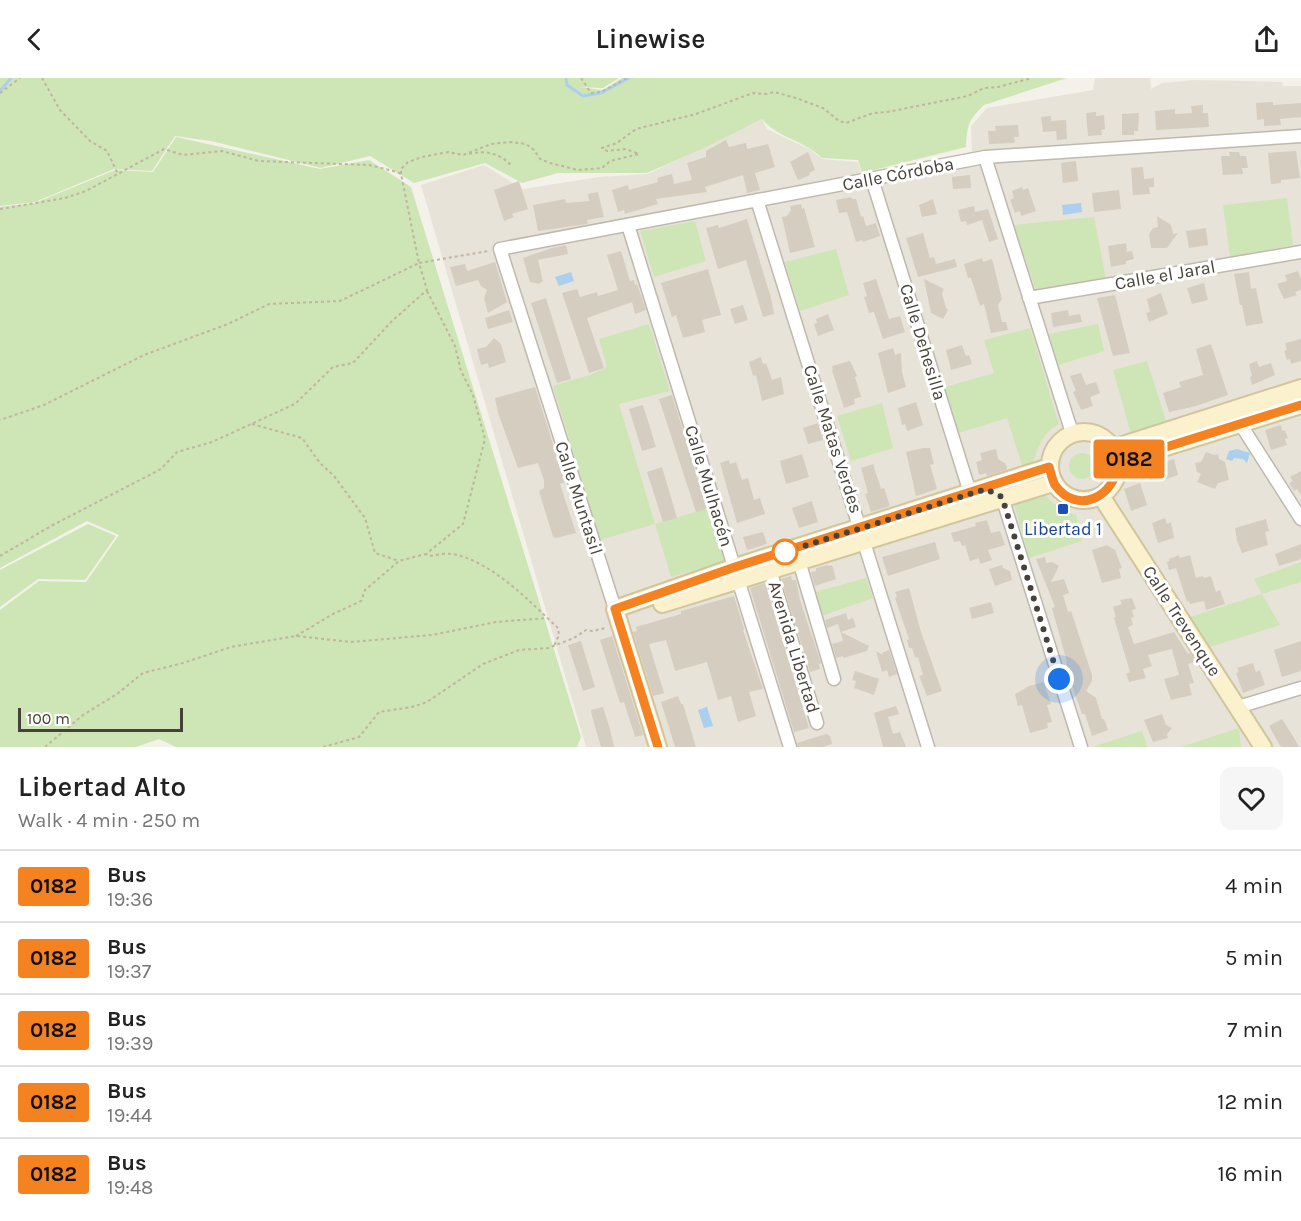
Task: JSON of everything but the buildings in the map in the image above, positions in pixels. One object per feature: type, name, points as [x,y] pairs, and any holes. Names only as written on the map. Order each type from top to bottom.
[{"type":"street","name":"Calle Córdoba","points":[[500,249],[985,157],[1301,136]]},
{"type":"street","points":[[985,157],[1072,433]]},
{"type":"street","name":"Calle Dehesilla","points":[[872,179],[977,496]]},
{"type":"street","name":"Calle Matas Verdes","points":[[757,200],[928,747]]},
{"type":"street","name":"Calle Mulhacén","points":[[628,225],[790,747]]},
{"type":"street","name":"Calle Muntasil","points":[[500,249],[658,747]]},
{"type":"street","name":"Calle el Jaral","points":[[1029,298],[1301,252]]},
{"type":"street","points":[[1115,455],[1237,408],[1301,388]]},
{"type":"street","points":[[1115,455],[1241,425],[1301,405]]},
{"type":"street","points":[[1237,408],[1241,425],[1301,519]]},
{"type":"street","points":[[1089,432],[1099,435],[1115,455],[1114,482],[1101,495],[1090,500],[1069,497],[1060,491],[1051,475],[1053,450],[1060,441],[1072,433],[1089,432]]},
{"type":"street","points":[[618,618],[737,574],[977,496],[1051,475]]},
{"type":"street","points":[[977,496],[1002,497],[1051,475]]},
{"type":"street","name":"Calle Trevenque","points":[[1101,495],[1238,707],[1258,744]]},
{"type":"street","points":[[1002,497],[1080,747]]},
{"type":"street","points":[[737,574],[770,570],[799,561],[863,534]]},
{"type":"street","points":[[799,561],[834,680]]},
{"type":"street","name":"Avenida Libertad","points":[[770,570],[818,723]]},
{"type":"street","points":[[1238,707],[1301,688]]},
{"type":"path","points":[[0,93],[20,78]]},
{"type":"path","points":[[42,78],[60,110],[90,141],[107,151],[117,173]]},
{"type":"path","points":[[582,78],[591,93],[601,92],[627,78]]},
{"type":"path","points":[[463,155],[491,144],[511,142],[526,144],[540,159],[550,163],[578,170],[602,168],[610,161],[639,154],[626,149],[607,151],[602,148],[617,143],[636,129],[696,114],[753,93],[774,92],[796,98],[823,108],[838,122],[846,123],[873,113],[968,96],[984,88],[998,87],[1032,78]]},
{"type":"path","points":[[0,209],[65,198],[86,191],[164,149],[183,155],[222,151],[259,161],[369,165],[397,171],[401,174]]},
{"type":"path","points":[[297,636],[333,614],[361,601],[365,590],[399,561],[426,554],[463,524],[485,439],[473,395],[461,370],[455,346],[427,290],[419,263],[401,169],[408,162],[448,152],[463,155],[484,152],[499,154],[512,166]]},
{"type":"path","points":[[0,420],[44,405],[144,355],[228,324],[269,304],[340,301],[419,263],[500,249]]},
{"type":"path","points":[[0,556],[51,525],[161,469],[177,452],[212,442],[295,404],[333,367],[353,363],[392,321],[427,290]]},
{"type":"path","points":[[252,424],[302,438],[365,518],[375,553],[399,561]]},
{"type":"path","points":[[426,554],[429,556],[452,554],[480,565],[511,584],[558,628],[559,635],[554,646]]},
{"type":"path","points":[[45,747],[83,715],[117,694],[143,673],[231,647],[297,636],[351,642],[432,635],[496,622],[547,618]]},
{"type":"path","points":[[323,747],[359,737],[379,712],[412,707],[427,702],[483,664],[504,654],[554,646],[586,630],[597,630],[618,618]]},
{"type":"shaded area","points":[[1095,78],[1150,78],[1151,89],[1162,83],[1196,80],[1282,82],[1283,86],[1301,86],[1301,747],[586,747],[421,185],[484,165],[523,189],[599,177],[648,174],[762,119],[767,129],[811,150],[822,159],[858,162],[862,175],[972,154],[971,126],[987,108],[1093,90]]},
{"type":"green space","points":[[0,78],[619,78],[603,88],[578,87],[603,90],[622,78],[1067,78],[984,105],[969,124],[966,147],[862,173],[858,160],[822,158],[807,147],[776,131],[762,119],[647,173],[558,173],[522,183],[485,163],[414,183],[370,156],[321,168],[211,141],[175,136],[152,171],[114,169],[35,202],[0,206]]},
{"type":"green space","points":[[176,137],[320,169],[369,160],[411,187],[581,737],[577,747],[176,747],[159,739],[136,747],[0,747],[0,610],[39,581],[86,582],[119,535],[87,521],[0,568],[0,207],[35,203],[115,170],[153,172]]},
{"type":"green space","points":[[1287,198],[1293,245],[1230,257],[1223,205]]},
{"type":"green space","points":[[1094,217],[1106,279],[1036,291],[1014,225]]},
{"type":"green space","points":[[695,221],[706,261],[654,277],[640,231]]},
{"type":"green space","points":[[836,249],[849,295],[800,311],[785,262]]},
{"type":"green space","points":[[649,324],[670,391],[619,404],[655,524],[600,540],[553,386],[590,375],[607,367],[599,339]]},
{"type":"green space","points":[[1098,324],[1104,351],[1058,365],[1049,334]]},
{"type":"green space","points":[[1030,328],[1059,424],[1045,436],[1033,463],[1023,468],[1007,418],[959,433],[945,387],[994,373],[984,340]]},
{"type":"green space","points":[[1147,361],[1167,424],[1131,434],[1113,370]]},
{"type":"green space","points":[[882,403],[893,448],[851,461],[837,416]]},
{"type":"green space","points":[[1082,453],[1091,457],[1095,466],[1091,475],[1082,479],[1073,475],[1069,466],[1073,457]]},
{"type":"green space","points":[[1043,493],[1061,510],[1076,515],[1082,541],[1029,558],[1013,500]]},
{"type":"green space","points":[[712,507],[728,560],[671,577],[655,524]]},
{"type":"green space","points":[[88,524],[116,536],[85,580],[38,579],[0,607],[0,570]]},
{"type":"green space","points":[[1301,562],[1301,582],[1262,594],[1254,579]]},
{"type":"green space","points":[[866,578],[873,598],[819,617],[812,593]]},
{"type":"green space","points":[[1262,594],[1280,625],[1210,647],[1190,617]]},
{"type":"green space","points":[[1239,728],[1241,747],[1181,747]]},
{"type":"green space","points":[[1142,731],[1147,747],[1092,747]]},
{"type":"water","points":[[1081,203],[1082,212],[1063,215],[1062,205]]},
{"type":"water","points":[[571,272],[574,281],[559,286],[555,277]]},
{"type":"water","points":[[1237,449],[1250,453],[1247,463],[1243,459],[1234,458],[1232,461],[1226,459],[1229,451]]},
{"type":"water","points":[[707,707],[713,726],[704,728],[698,710]]},
{"type":"waterway","points":[[0,91],[11,78]]},
{"type":"waterway","points":[[566,78],[567,85],[583,96],[601,93],[629,78]]},
{"type":"bus line","name":"0182","points":[[658,747],[615,609],[735,567],[1049,467],[1053,483],[1060,491],[1069,497],[1090,500],[1108,490],[1114,482],[1118,462],[1301,405]]},
{"type":"place","name":"Libertad 1","points":[[1063,509]]},
{"type":"route","points":[[785,552],[986,489],[1002,497],[1059,679]]}]
